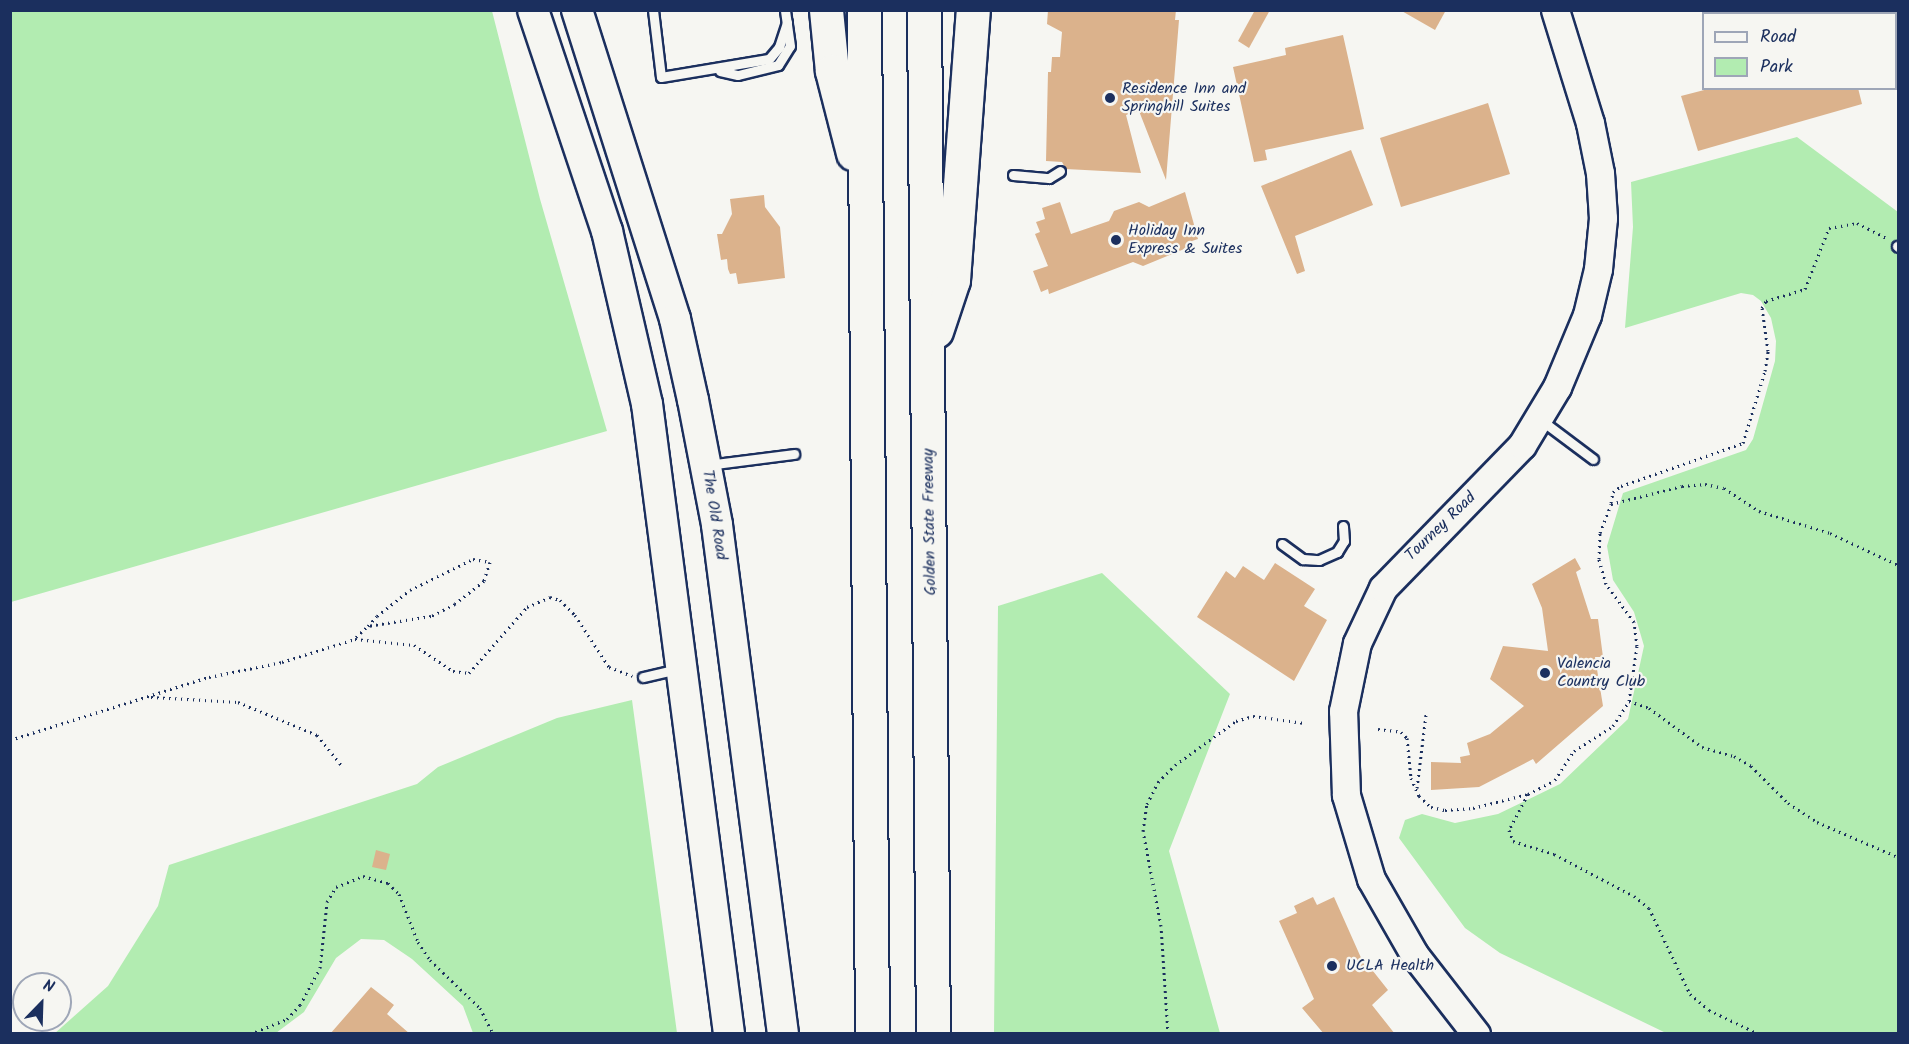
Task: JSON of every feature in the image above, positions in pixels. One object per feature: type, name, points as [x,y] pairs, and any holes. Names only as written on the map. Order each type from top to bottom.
[{"type":"highway","points":[[826,10],[832,71],[866,204]]},
{"type":"highway","points":[[864,10],[872,1034]]},
{"type":"highway","name":"Golden State Freeway","points":[[924,10],[933,1034]]},
{"type":"highway","points":[[928,356],[952,280],[973,10]]},
{"type":"main road","points":[[533,10],[607,231],[622,289],[657,462],[729,1034]]},
{"type":"main road","name":"The Old Road","points":[[578,10],[675,319],[706,465],[717,525],[783,1034]]},
{"type":"street","name":"Tourney Road","points":[[1476,1034],[1414,954],[1371,879],[1346,795],[1343,711],[1357,643],[1383,588],[1438,528],[1500,471],[1539,419],[1569,363],[1587,315],[1598,269],[1604,218],[1600,172],[1590,123],[1555,10]]},
{"type":"lane","points":[[653,10],[661,77],[717,70],[738,75],[778,65],[790,46],[785,10]]},
{"type":"lane","points":[[1013,175],[1049,178],[1060,171]]},
{"type":"lane","points":[[1539,419],[1564,434],[1593,459]]},
{"type":"lane","points":[[706,465],[794,454]]},
{"type":"lane","points":[[1282,544],[1303,559],[1319,560],[1337,552],[1344,541],[1343,526]]},
{"type":"lane","points":[[642,677],[684,668]]},
{"type":"path","points":[[1378,729],[1401,732],[1407,738],[1411,778],[1423,802],[1445,810],[1473,808],[1528,794],[1555,780],[1574,751],[1613,726],[1629,701],[1637,646],[1634,622],[1606,585],[1599,559],[1600,532],[1611,504],[1613,492],[1621,486],[1743,443],[1767,361],[1762,308],[1766,301],[1805,289],[1829,228],[1864,224],[1898,247]]},
{"type":"path","points":[[1611,504],[1705,484],[1724,488],[1759,511],[1830,533],[1899,565]]},
{"type":"path","points":[[355,639],[368,626],[410,590],[473,559],[490,562],[484,581],[455,604],[431,616],[368,626]]},
{"type":"path","points":[[10,740],[146,697],[355,639],[414,645],[453,671],[469,672],[527,608],[550,597],[560,600],[575,615],[609,667],[625,675],[642,677]]},
{"type":"path","points":[[146,697],[238,702],[317,735],[342,766]]},
{"type":"path","points":[[1629,701],[1649,708],[1702,747],[1734,756],[1751,766],[1788,803],[1817,822],[1899,857]]},
{"type":"path","points":[[1417,788],[1426,715]]},
{"type":"path","points":[[1167,1034],[1161,926],[1143,831],[1147,804],[1158,782],[1175,765],[1236,721],[1253,716],[1305,723]]},
{"type":"path","points":[[1528,794],[1509,830],[1513,841],[1554,854],[1634,896],[1649,908],[1690,994],[1709,1010],[1759,1034]]},
{"type":"path","points":[[250,1034],[287,1019],[300,1005],[320,968],[327,902],[336,887],[363,876],[388,883],[399,894],[429,960],[480,1008],[493,1034]]},
{"type":"green space","points":[[10,11],[492,11],[540,199],[607,431],[11,602]]},
{"type":"green space","name":"Valencia Country Club","points":[[1797,137],[1898,212],[1898,1033],[1666,1033],[1500,953],[1465,928],[1399,838],[1405,820],[1422,814],[1455,823],[1498,814],[1560,784],[1628,719],[1644,646],[1634,612],[1613,580],[1607,546],[1623,493],[1746,450],[1753,439],[1775,361],[1776,341],[1771,318],[1761,301],[1753,295],[1741,293],[1625,328],[1633,227],[1631,182]]},
{"type":"green space","points":[[1102,573],[1230,694],[1169,851],[1220,1033],[994,1033],[998,606]]},
{"type":"green space","points":[[632,700],[677,1033],[473,1033],[463,1006],[412,959],[384,940],[361,939],[336,958],[304,1012],[276,1033],[54,1034],[72,1032],[72,1018],[108,986],[158,906],[169,865],[417,784],[438,767],[557,718]]},
{"type":"building","name":"Residence Inn and Springhill Suites","points":[[1048,10],[1176,10],[1175,20],[1179,20],[1166,180],[1139,111],[1126,115],[1141,173],[1066,169],[1062,162],[1046,161],[1048,72],[1051,72],[1052,57],[1060,57],[1062,32],[1047,24]]},
{"type":"building","points":[[1255,10],[1270,10],[1249,48],[1238,41]]},
{"type":"building","points":[[1400,10],[1446,10],[1435,30]]},
{"type":"building","points":[[1343,35],[1364,129],[1265,150],[1267,160],[1254,162],[1233,67],[1286,55],[1285,48]]},
{"type":"building","points":[[1704,90],[1858,90],[1862,104],[1698,151],[1681,96]]},
{"type":"building","points":[[1488,103],[1510,174],[1401,207],[1380,138]]},
{"type":"building","points":[[1351,150],[1373,205],[1295,236],[1305,271],[1297,274],[1261,186]]},
{"type":"building","name":"Holiday Inn Express & Suites","points":[[1185,192],[1198,239],[1192,241],[1194,245],[1143,266],[1133,262],[1049,294],[1048,289],[1041,292],[1033,271],[1048,266],[1035,234],[1040,232],[1036,222],[1045,219],[1042,208],[1060,202],[1071,234],[1109,221],[1114,211],[1139,202],[1149,207]]},
{"type":"building","points":[[764,195],[765,207],[780,227],[785,278],[738,284],[736,273],[730,274],[727,259],[721,260],[717,234],[722,234],[732,214],[730,199]]},
{"type":"building","name":"Valencia Country Club","points":[[1575,558],[1581,569],[1576,572],[1591,619],[1598,619],[1603,657],[1595,657],[1603,706],[1536,764],[1533,759],[1479,787],[1431,790],[1431,762],[1461,763],[1460,757],[1470,755],[1467,743],[1490,734],[1524,706],[1490,679],[1503,646],[1548,651],[1542,608],[1532,584]]},
{"type":"building","points":[[1275,563],[1315,589],[1304,606],[1327,620],[1294,681],[1197,617],[1226,571],[1235,578],[1243,566],[1264,580]]},
{"type":"building","points":[[376,850],[390,854],[386,870],[372,867]]},
{"type":"building","name":"UCLA Health","points":[[1313,897],[1317,905],[1334,897],[1366,969],[1369,966],[1388,990],[1372,1005],[1395,1034],[1324,1034],[1302,1008],[1314,999],[1279,921],[1297,913],[1294,906]]},
{"type":"building","points":[[371,987],[394,1005],[387,1014],[410,1034],[330,1034]]},
{"type":"place","name":"Residence Inn and Springhill Suites","points":[[1110,98]]},
{"type":"place","name":"Holiday Inn Express & Suites","points":[[1116,240]]},
{"type":"place","name":"Valencia Country Club","points":[[1545,673]]},
{"type":"place","name":"UCLA Health","points":[[1332,966]]}]
